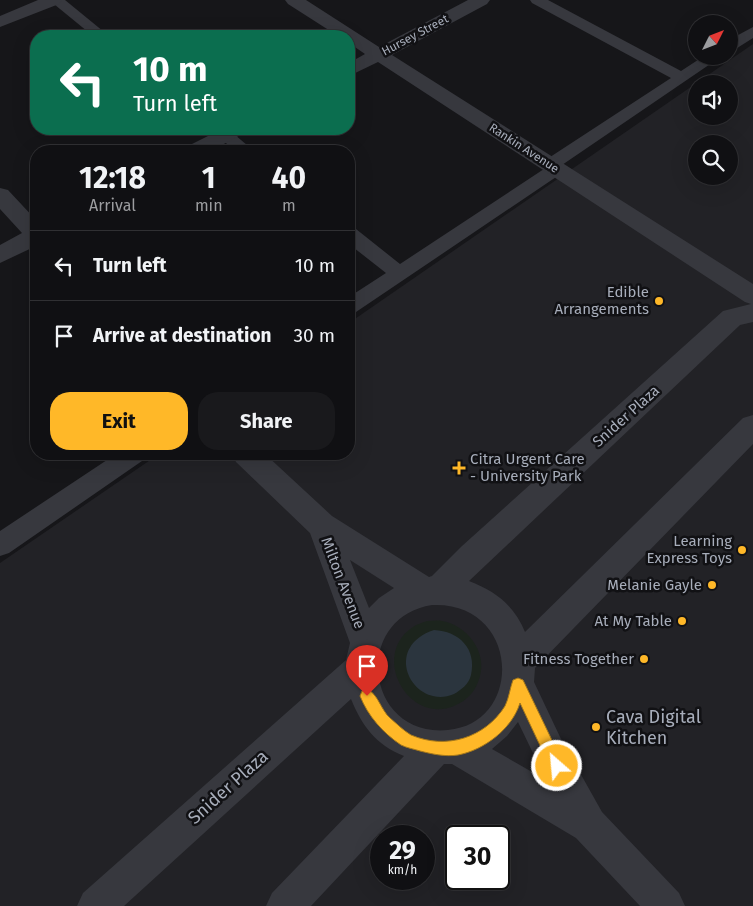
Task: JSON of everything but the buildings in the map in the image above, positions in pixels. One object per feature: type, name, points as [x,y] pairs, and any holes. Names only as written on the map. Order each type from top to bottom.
[{"type":"street","points":[[0,22],[55,0]]},
{"type":"street","name":"Rankin Avenue","points":[[294,0],[341,30]]},
{"type":"street","name":"Hursey Street","points":[[355,67],[481,0]]},
{"type":"street","name":"Rankin Avenue","points":[[355,39],[753,296]]},
{"type":"street","points":[[204,145],[220,135]]},
{"type":"street","points":[[0,195],[30,228]]},
{"type":"street","points":[[0,255],[30,238]]},
{"type":"street","name":"Snider Plaza","points":[[432,590],[473,556],[732,318],[753,313]]},
{"type":"street","points":[[285,906],[447,748],[480,740],[499,726],[512,707],[518,674],[562,617],[753,426]]},
{"type":"street","name":"Milton Avenue","points":[[252,460],[322,525],[432,590]]},
{"type":"street","name":"Milton Avenue","points":[[322,525],[363,654]]},
{"type":"street","points":[[589,825],[447,748],[407,740],[383,721],[367,696],[363,654],[374,622],[388,607],[405,596],[432,590],[467,596],[491,611],[509,634],[518,674],[549,751],[589,825],[666,906]]},
{"type":"street","name":"Snider Plaza","points":[[96,906],[363,654]]},
{"type":"lane","points":[[55,0],[94,30]]},
{"type":"lane","points":[[537,0],[682,78]]},
{"type":"lane","points":[[738,41],[753,31]]},
{"type":"lane","points":[[355,303],[702,65]]},
{"type":"lane","points":[[231,135],[240,145]]},
{"type":"lane","points":[[355,239],[399,273]]},
{"type":"lane","points":[[0,545],[125,460]]},
{"type":"shaded area","points":[[753,44],[753,906],[0,906],[0,563],[150,460],[355,460],[355,319],[688,89],[688,125],[738,125],[738,75],[708,75],[723,65],[738,65],[738,54]]},
{"type":"shaded area","points":[[427,621],[442,621],[459,628],[473,641],[481,658],[480,676],[474,691],[454,706],[437,709],[422,706],[409,697],[400,684],[395,669],[395,654],[401,639],[413,627]]},
{"type":"shaded area","points":[[434,630],[451,634],[464,643],[469,650],[472,666],[470,678],[459,691],[439,697],[426,694],[416,686],[409,675],[406,663],[409,650],[418,639]]},
{"type":"place","name":"Edible Arrangements","points":[[659,301]]},
{"type":"place","name":"Citra Urgent Care - University Park","points":[[459,468]]},
{"type":"place","name":"Learning Express Toys","points":[[742,550]]},
{"type":"place","name":"Melanie Gayle","points":[[712,585]]},
{"type":"place","name":"At My Table","points":[[682,621]]},
{"type":"place","name":"Fitness Together","points":[[644,659]]},
{"type":"place","name":"Cava Digital Kitchen","points":[[596,727]]},
{"type":"route","points":[[367,696],[383,721],[407,740],[436,748],[458,748],[480,740],[499,726],[512,707],[518,685],[557,766]]}]
